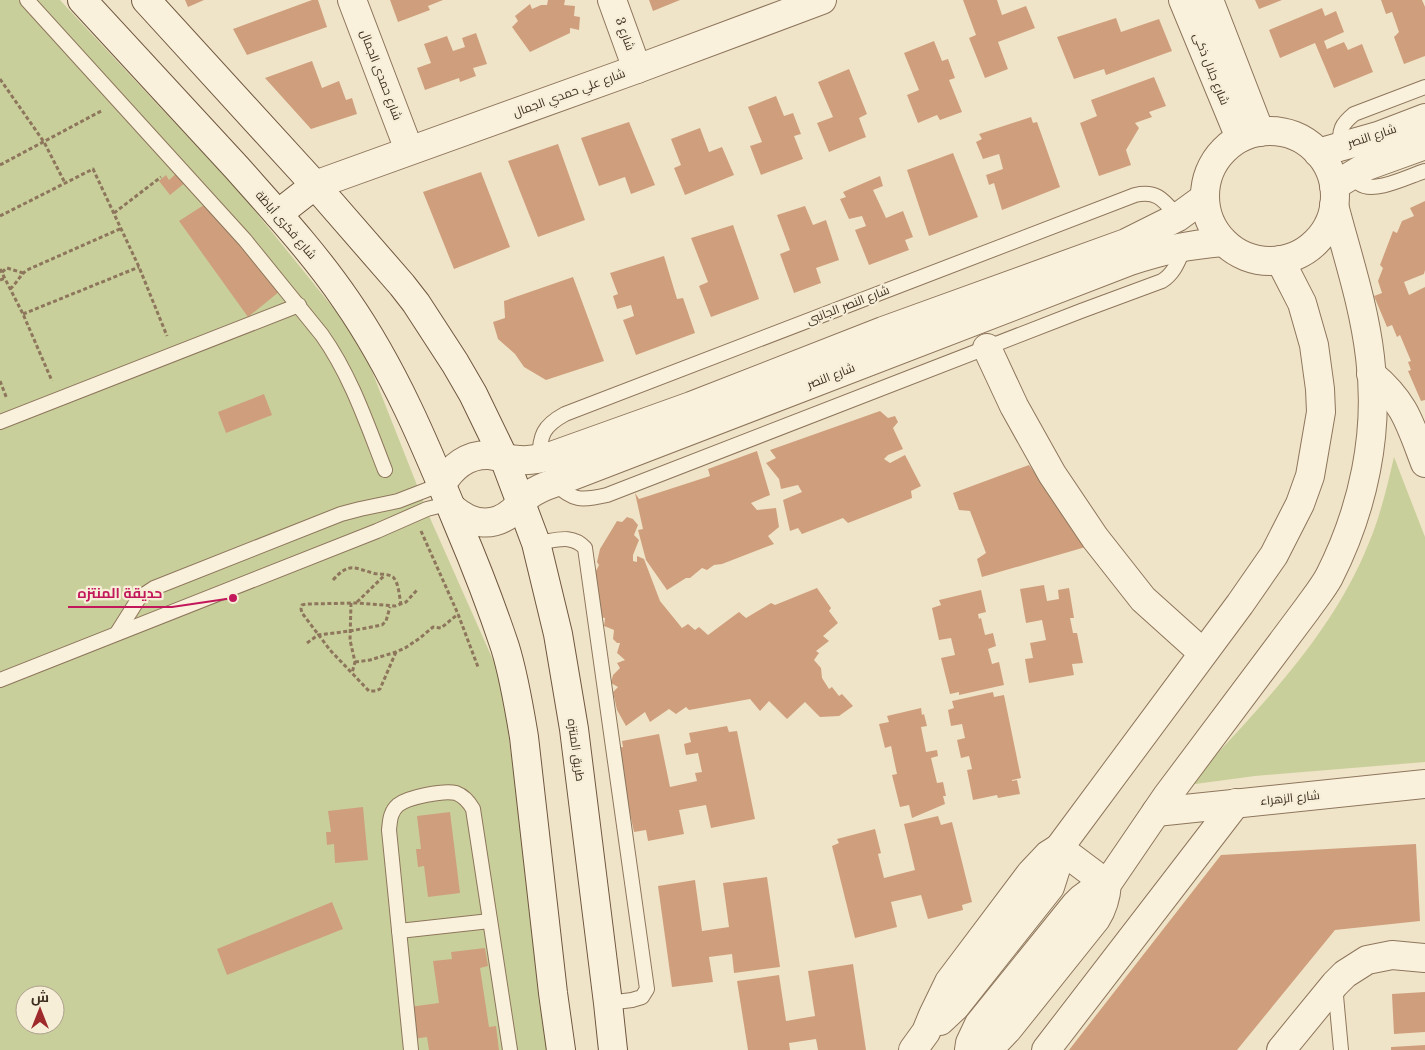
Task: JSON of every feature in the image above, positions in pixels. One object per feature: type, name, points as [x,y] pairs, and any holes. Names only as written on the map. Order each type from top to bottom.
[{"type":"street","name":"شارع فكرى أباظة","points":[[82,0],[278,214],[325,271],[368,334],[390,372],[427,447],[447,496]]},
{"type":"street","points":[[146,0],[315,185],[402,285],[451,356],[473,394],[504,458]]},
{"type":"street","name":"شارع حمدى الجمال","points":[[352,0],[409,150]]},
{"type":"street","name":"شارع 3","points":[[612,0],[637,69]]},
{"type":"street","name":"شارع علي حمدي الجمال","points":[[278,214],[315,185],[822,0]]},
{"type":"street","name":"شارع جلال ذكى","points":[[1183,0],[1250,135]]},
{"type":"street","name":"شارع جلال ذكى","points":[[1209,0],[1250,135]]},
{"type":"street","name":"شارع النصر","points":[[1330,149],[1378,136],[1425,118]]},
{"type":"street","points":[[988,1050],[1008,1030],[1103,909],[1107,884],[1156,812],[1328,579],[1350,530],[1358,508],[1367,471],[1373,395],[1370,357],[1355,282],[1340,189],[1326,163],[1330,149],[1276,131],[1250,135],[1220,153],[1208,174],[1204,198],[1206,214],[1213,229],[1223,242],[1240,254],[1259,260],[1280,260],[1305,250],[1325,231],[1340,189]]},
{"type":"street","name":"شارع النصر","points":[[1340,189],[1367,166],[1425,145]]},
{"type":"street","name":"شارع النصر","points":[[1204,198],[1178,217],[1126,242],[882,331],[692,406],[539,459],[520,460],[489,455],[477,456],[466,460],[448,474],[447,496],[462,517],[475,522],[488,523],[502,520],[531,494],[554,483],[1130,261],[1157,252],[1185,246],[1223,242]]},
{"type":"street","points":[[920,1041],[955,1006],[1050,886],[1058,862],[1060,848],[1274,555],[1300,504],[1310,476],[1321,412],[1320,389],[1314,345],[1302,303],[1280,260]]},
{"type":"street","points":[[987,348],[1014,406],[1052,474],[1095,538],[1143,598],[1203,653]]},
{"type":"street","points":[[1371,374],[1397,399],[1406,415],[1425,463]]},
{"type":"street","name":"طريق المنتزه","points":[[504,458],[536,543],[558,634],[574,729],[613,1050]]},
{"type":"street","points":[[447,496],[474,562],[505,648],[520,707],[552,993],[561,1050]]},
{"type":"street","name":"شارع الزهراء","points":[[1156,812],[1425,784]]},
{"type":"street","points":[[1046,1050],[1236,803]]},
{"type":"street","points":[[1060,848],[1107,884]]},
{"type":"street","points":[[969,1050],[970,1043],[979,1024],[1076,904],[1084,895],[1095,888],[1107,884]]},
{"type":"street","points":[[1281,1050],[1335,984],[1367,960],[1392,954],[1425,958]]},
{"type":"lane","points":[[27,0],[245,240],[322,335],[343,368],[351,385],[385,470]]},
{"type":"lane","points":[[1330,149],[1340,136],[1342,127],[1354,114],[1425,87]]},
{"type":"lane","points":[[1340,189],[1360,184],[1367,187],[1376,187],[1425,171]]},
{"type":"lane","name":"شارع النصر الجانبى","points":[[539,459],[540,442],[545,430],[554,420],[565,414],[1038,232],[1145,193],[1154,195],[1162,200],[1178,217]]},
{"type":"lane","points":[[554,483],[565,493],[578,499],[593,499],[607,495],[1162,281],[1174,270],[1185,246]]},
{"type":"lane","points":[[0,422],[299,305]]},
{"type":"lane","points":[[117,633],[139,598],[154,588],[342,514],[398,502],[447,496]]},
{"type":"lane","points":[[0,680],[438,506],[447,496]]},
{"type":"lane","points":[[369,507],[376,511],[379,517],[380,524],[377,530]]},
{"type":"lane","points":[[536,543],[573,539],[580,542],[585,548],[647,988],[642,997],[608,1003]]},
{"type":"lane","points":[[410,1050],[389,830],[390,817],[398,805],[410,799],[446,792],[457,794],[467,800],[473,809],[510,1050]]},
{"type":"lane","points":[[399,931],[490,921]]},
{"type":"lane","points":[[1335,984],[1341,1050]]},
{"type":"path","points":[[0,79],[44,142],[65,183]]},
{"type":"path","points":[[0,165],[120,102]]},
{"type":"path","points":[[114,213],[177,165]]},
{"type":"path","points":[[0,216],[93,169],[122,228],[174,354]]},
{"type":"path","points":[[10,289],[27,270],[122,228]]},
{"type":"path","points":[[23,314],[139,267]]},
{"type":"path","points":[[23,273],[7,268],[1,270],[23,314],[59,399]]},
{"type":"path","points":[[0,280],[5,278]]},
{"type":"path","points":[[414,514],[458,614],[478,666]]},
{"type":"path","points":[[333,580],[344,570],[351,568],[385,574],[393,578],[396,583],[401,604]]},
{"type":"path","points":[[357,603],[385,574]]},
{"type":"path","points":[[396,652],[380,689],[372,692],[352,674],[318,635],[302,613],[302,606],[306,604],[357,603],[390,607],[401,604],[418,589]]},
{"type":"path","points":[[351,603],[350,640],[355,662],[352,674]]},
{"type":"path","points":[[307,643],[318,635],[382,625],[388,616],[390,607]]},
{"type":"path","points":[[355,662],[370,660],[406,648],[433,627],[441,628],[458,614]]},
{"type":"green space","points":[[0,0],[60,0],[243,196],[360,341],[430,518],[501,678],[550,1050],[0,1050]]},
{"type":"green space","points":[[1394,457],[1425,537],[1425,762],[1255,776],[1188,785],[1289,673],[1333,612],[1352,579],[1368,545],[1383,502]]},
{"type":"building","points":[[185,0],[204,0],[188,7]]},
{"type":"building","points":[[312,0],[318,0],[327,27],[247,55],[233,29]]},
{"type":"building","points":[[390,0],[443,0],[428,6],[430,10],[398,22]]},
{"type":"building","points":[[548,0],[565,0],[564,5],[575,6],[574,16],[580,17],[579,30],[570,28],[570,33],[530,52],[512,27],[518,21],[515,16],[530,4],[532,9],[541,5],[547,5]]},
{"type":"building","points":[[649,0],[680,0],[653,11]]},
{"type":"building","points":[[963,0],[997,0],[1002,15],[1026,6],[1035,28],[998,42],[1008,69],[985,78],[969,38],[976,35]]},
{"type":"building","points":[[1255,0],[1282,0],[1259,9]]},
{"type":"building","points":[[1381,0],[1422,0],[1425,7],[1425,56],[1404,64],[1394,37],[1399,32],[1392,12],[1386,14]]},
{"type":"building","points":[[1322,8],[1325,16],[1336,11],[1344,32],[1324,41],[1327,49],[1344,42],[1348,50],[1362,44],[1373,72],[1334,88],[1315,43],[1280,58],[1269,30]]},
{"type":"building","points":[[1116,18],[1121,32],[1159,19],[1172,51],[1106,75],[1104,69],[1074,79],[1057,37]]},
{"type":"building","points":[[476,33],[487,64],[473,68],[476,76],[460,82],[459,78],[425,90],[417,68],[431,63],[424,44],[447,36],[453,51],[465,47],[462,38]]},
{"type":"building","points":[[934,41],[942,61],[948,59],[955,78],[949,80],[962,112],[940,120],[937,115],[918,123],[907,95],[919,90],[904,53]]},
{"type":"building","points":[[312,61],[322,88],[339,81],[346,100],[352,98],[357,114],[311,129],[265,78]]},
{"type":"building","points":[[849,69],[867,114],[859,118],[866,137],[829,152],[817,123],[833,117],[818,82]]},
{"type":"building","points":[[1154,77],[1166,106],[1149,112],[1152,117],[1135,123],[1139,128],[1126,150],[1131,165],[1099,176],[1080,123],[1097,116],[1091,100]]},
{"type":"building","points":[[776,96],[784,116],[793,113],[801,134],[794,136],[803,159],[761,175],[750,146],[762,142],[748,107]]},
{"type":"building","points":[[1031,117],[1033,123],[1037,122],[1060,187],[1002,210],[994,183],[989,185],[986,175],[1003,169],[999,154],[983,159],[976,142],[982,139],[979,134]]},
{"type":"building","points":[[629,122],[655,185],[631,194],[625,177],[599,186],[581,138]]},
{"type":"building","points":[[700,128],[709,152],[722,147],[734,175],[685,195],[674,168],[681,165],[671,139]]},
{"type":"building","points":[[558,144],[585,220],[538,237],[508,161]]},
{"type":"building","points":[[953,153],[978,217],[929,236],[907,170]]},
{"type":"building","points":[[178,172],[186,182],[170,195],[159,181],[166,175],[169,180]]},
{"type":"building","points":[[481,172],[510,247],[454,269],[423,192]]},
{"type":"building","points":[[880,176],[883,186],[873,190],[886,218],[903,211],[913,237],[905,240],[909,250],[869,265],[855,230],[866,226],[862,216],[849,219],[840,199],[846,197],[843,192]]},
{"type":"building","points":[[1425,201],[1424,274],[1404,282],[1409,295],[1425,287],[1425,400],[1421,401],[1408,371],[1411,370],[1408,362],[1411,361],[1400,335],[1397,337],[1392,325],[1387,327],[1374,296],[1382,293],[1378,281],[1383,268],[1380,265],[1393,231],[1397,233],[1402,221],[1414,216],[1410,208]]},
{"type":"building","points":[[207,203],[280,291],[248,317],[179,221]]},
{"type":"building","points":[[805,206],[813,225],[826,220],[839,260],[816,268],[821,283],[794,293],[780,254],[790,250],[777,215]]},
{"type":"building","points":[[733,225],[759,299],[711,317],[699,286],[708,282],[691,238]]},
{"type":"building","points":[[664,256],[677,299],[683,298],[695,333],[636,355],[623,320],[634,316],[631,305],[617,309],[613,296],[618,294],[610,273]]},
{"type":"building","points":[[573,277],[604,361],[546,380],[524,367],[515,354],[498,339],[493,322],[505,318],[504,301]]},
{"type":"building","points":[[264,394],[272,415],[226,433],[218,412]]},
{"type":"building","points":[[880,411],[888,418],[895,416],[898,422],[893,428],[903,449],[888,455],[884,459],[890,463],[905,455],[921,486],[911,491],[912,498],[848,523],[843,518],[802,534],[798,528],[790,531],[783,500],[802,492],[798,485],[781,489],[779,479],[766,463],[776,458],[770,450]]},
{"type":"building","points":[[757,451],[770,495],[751,503],[757,510],[776,508],[779,527],[768,536],[774,544],[722,564],[714,565],[707,570],[702,568],[690,578],[686,578],[667,590],[646,560],[638,530],[643,529],[635,493],[639,499],[710,476],[708,469]]},
{"type":"building","points":[[1029,465],[1089,546],[982,577],[977,559],[986,553],[970,511],[959,510],[953,493]]},
{"type":"building","points":[[627,517],[633,519],[638,525],[634,535],[639,540],[633,555],[633,561],[637,562],[637,556],[644,559],[660,601],[682,628],[688,624],[695,630],[699,627],[708,635],[739,612],[746,618],[771,603],[775,605],[817,588],[831,608],[829,611],[838,623],[823,636],[829,641],[816,651],[819,653],[814,660],[821,668],[822,678],[829,689],[832,687],[839,696],[842,694],[853,706],[839,716],[820,717],[805,702],[787,719],[769,701],[760,711],[750,699],[689,710],[686,707],[676,714],[669,709],[650,722],[645,712],[626,726],[617,710],[613,692],[618,687],[611,683],[613,675],[620,668],[617,663],[625,660],[617,653],[620,643],[613,639],[614,630],[604,626],[605,618],[600,617],[595,573],[599,565],[597,562],[600,549],[617,521],[622,522]]},
{"type":"building","points":[[1044,585],[1047,601],[1059,599],[1058,590],[1069,588],[1074,618],[1070,618],[1073,633],[1077,633],[1083,663],[1072,664],[1074,675],[1029,683],[1025,659],[1033,658],[1030,643],[1046,640],[1042,620],[1026,623],[1020,589]]},
{"type":"building","points":[[981,590],[986,612],[978,614],[979,619],[981,618],[985,635],[993,633],[996,646],[988,649],[992,664],[999,662],[1004,685],[959,695],[959,692],[950,694],[941,658],[955,655],[951,638],[939,640],[932,608],[941,605],[939,600]]},
{"type":"building","points":[[993,692],[994,697],[1004,695],[1021,778],[1012,781],[1017,780],[1020,794],[998,798],[997,795],[973,800],[967,770],[972,769],[969,756],[961,758],[957,740],[965,738],[962,724],[951,726],[948,710],[954,708],[952,701]]},
{"type":"building","points":[[921,708],[927,726],[921,727],[926,752],[937,750],[938,756],[931,758],[937,783],[943,782],[946,796],[943,796],[945,804],[912,818],[909,805],[900,807],[892,775],[897,774],[891,746],[885,748],[879,724],[889,722],[887,716]]},
{"type":"building","points":[[727,726],[729,732],[737,731],[755,819],[711,828],[706,805],[679,810],[684,834],[648,841],[646,830],[634,832],[616,748],[623,747],[622,741],[659,734],[670,787],[697,781],[695,773],[702,772],[698,753],[686,755],[684,744],[691,742],[689,733]]},
{"type":"building","points":[[363,807],[368,860],[335,863],[334,844],[327,845],[326,832],[331,832],[328,811]]},
{"type":"building","points":[[450,812],[460,893],[428,897],[424,866],[418,867],[416,849],[421,849],[417,816]]},
{"type":"building","points":[[938,816],[941,825],[952,822],[972,902],[962,905],[963,910],[928,919],[921,895],[891,902],[897,927],[855,938],[832,846],[839,843],[837,839],[875,829],[881,853],[878,854],[884,878],[915,870],[904,824]]},
{"type":"building","points":[[1416,844],[1420,921],[1335,930],[1237,1050],[1069,1050],[1221,855]]},
{"type":"building","points":[[767,877],[780,967],[734,973],[732,954],[709,957],[713,982],[672,987],[658,886],[695,880],[702,931],[729,927],[723,883]]},
{"type":"building","points":[[332,902],[343,929],[227,975],[217,949]]},
{"type":"building","points":[[485,948],[488,966],[480,968],[489,1027],[496,1026],[499,1050],[429,1050],[427,1037],[413,1039],[409,1007],[439,1003],[433,961],[452,959],[451,952]]},
{"type":"building","points":[[853,964],[866,1050],[818,1050],[816,1039],[789,1043],[790,1050],[748,1050],[737,981],[779,975],[786,1021],[815,1016],[808,971]]},
{"type":"building","points":[[1425,992],[1425,1032],[1394,1034],[1392,994]]},
{"type":"building","points":[[1425,1045],[1425,1050],[1391,1050],[1391,1047]]},
{"type":"place","name":"حديقة المنتزه","points":[[233,598]]}]
